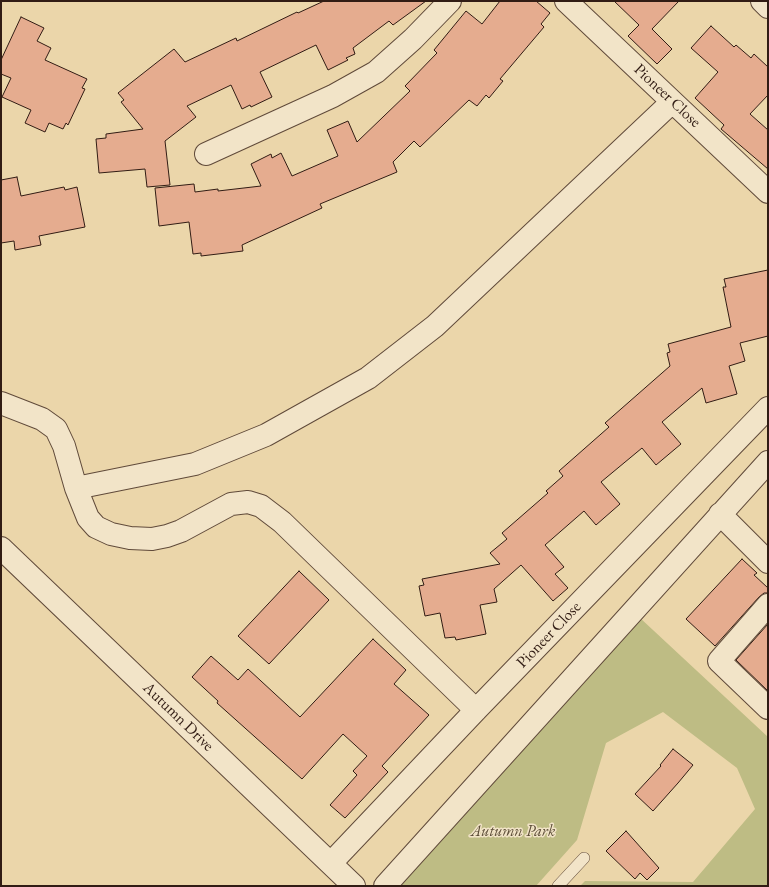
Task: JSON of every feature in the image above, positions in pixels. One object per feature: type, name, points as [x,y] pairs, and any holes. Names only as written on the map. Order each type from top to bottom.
[{"type":"street","points":[[206,154],[333,96],[376,72],[450,1]]},
{"type":"street","name":"Pioneer Close","points":[[566,1],[768,192]]},
{"type":"street","points":[[762,1],[768,7]]},
{"type":"street","points":[[76,488],[195,464],[266,435],[368,378],[435,326],[672,102]]},
{"type":"street","points":[[1,402],[42,419],[56,429],[64,446],[76,488],[88,518],[96,527],[111,534],[130,538],[152,539],[181,531],[231,504],[248,502],[261,506],[282,522],[476,710]]},
{"type":"street","name":"Pioneer Close","points":[[331,863],[476,710],[768,408]]},
{"type":"street","points":[[385,886],[768,462]]},
{"type":"street","points":[[720,514],[768,562]]},
{"type":"street","name":"Autumn Drive","points":[[1,548],[354,886]]},
{"type":"street","points":[[768,605],[719,661],[768,708]]},
{"type":"lane","points":[[558,886],[584,858]]},
{"type":"green space","name":"Autumn Park","points":[[639,617],[768,737],[768,886],[580,886],[585,881],[693,882],[755,809],[737,768],[663,712],[606,743],[577,840],[536,886],[386,886],[585,682]]},
{"type":"building","points":[[324,1],[426,1],[393,25],[389,21],[353,48],[355,54],[346,58],[348,60],[328,70],[316,45],[260,72],[272,97],[251,107],[250,105],[242,109],[231,85],[187,106],[196,117],[165,141],[170,185],[147,187],[145,169],[99,173],[96,139],[106,138],[106,134],[143,129],[121,102],[124,100],[118,93],[174,49],[185,62],[236,38],[237,41],[297,12],[298,13]]},
{"type":"building","points":[[500,1],[536,1],[550,13],[541,24],[544,27],[500,79],[503,81],[489,98],[486,95],[477,106],[469,100],[420,147],[414,141],[393,162],[397,172],[320,204],[322,208],[242,245],[243,251],[201,256],[201,253],[193,254],[189,222],[159,226],[155,188],[194,184],[195,192],[261,186],[251,164],[271,154],[272,158],[281,153],[292,176],[338,156],[327,130],[348,121],[357,142],[410,91],[405,86],[437,53],[434,50],[466,11],[482,24]]},
{"type":"building","points":[[614,1],[679,1],[652,29],[672,49],[657,64],[628,36],[639,25]]},
{"type":"building","points":[[21,17],[44,28],[37,41],[51,48],[45,60],[87,79],[82,88],[85,89],[68,125],[66,123],[63,129],[49,123],[45,132],[25,123],[31,110],[2,97],[11,78],[1,74],[1,60]]},
{"type":"building","points":[[711,26],[734,47],[736,45],[751,58],[754,54],[768,67],[768,95],[750,114],[768,130],[768,169],[721,129],[724,125],[695,98],[718,72],[691,48]]},
{"type":"building","points":[[17,177],[21,196],[64,187],[65,190],[77,187],[85,227],[39,236],[41,245],[15,250],[14,241],[1,243],[1,180]]},
{"type":"building","points":[[768,270],[768,336],[740,343],[745,361],[729,366],[737,394],[706,403],[702,388],[662,422],[681,444],[656,465],[642,448],[601,482],[620,504],[596,525],[584,511],[545,545],[564,567],[555,574],[568,588],[553,601],[521,565],[494,589],[497,602],[480,605],[486,634],[456,640],[455,637],[445,638],[440,613],[425,616],[419,586],[424,585],[422,579],[500,564],[490,553],[507,539],[502,533],[548,493],[546,491],[563,476],[559,471],[609,427],[605,423],[670,366],[667,353],[670,352],[668,344],[731,327],[723,287],[726,287],[724,279]]},
{"type":"building","points":[[742,559],[757,573],[754,575],[768,588],[768,593],[764,593],[759,597],[715,646],[686,619]]},
{"type":"building","points":[[299,571],[329,600],[269,664],[238,636]]},
{"type":"building","points":[[768,624],[768,691],[736,660]]},
{"type":"building","points":[[373,639],[406,670],[394,684],[429,715],[382,766],[388,772],[345,818],[330,805],[357,775],[353,771],[367,756],[343,734],[302,779],[217,703],[218,701],[192,677],[211,656],[238,680],[248,669],[300,717]]},
{"type":"building","points":[[673,749],[693,765],[653,811],[635,794],[661,766],[660,765]]},
{"type":"building","points":[[626,831],[659,868],[647,880],[640,873],[635,879],[606,851]]}]
